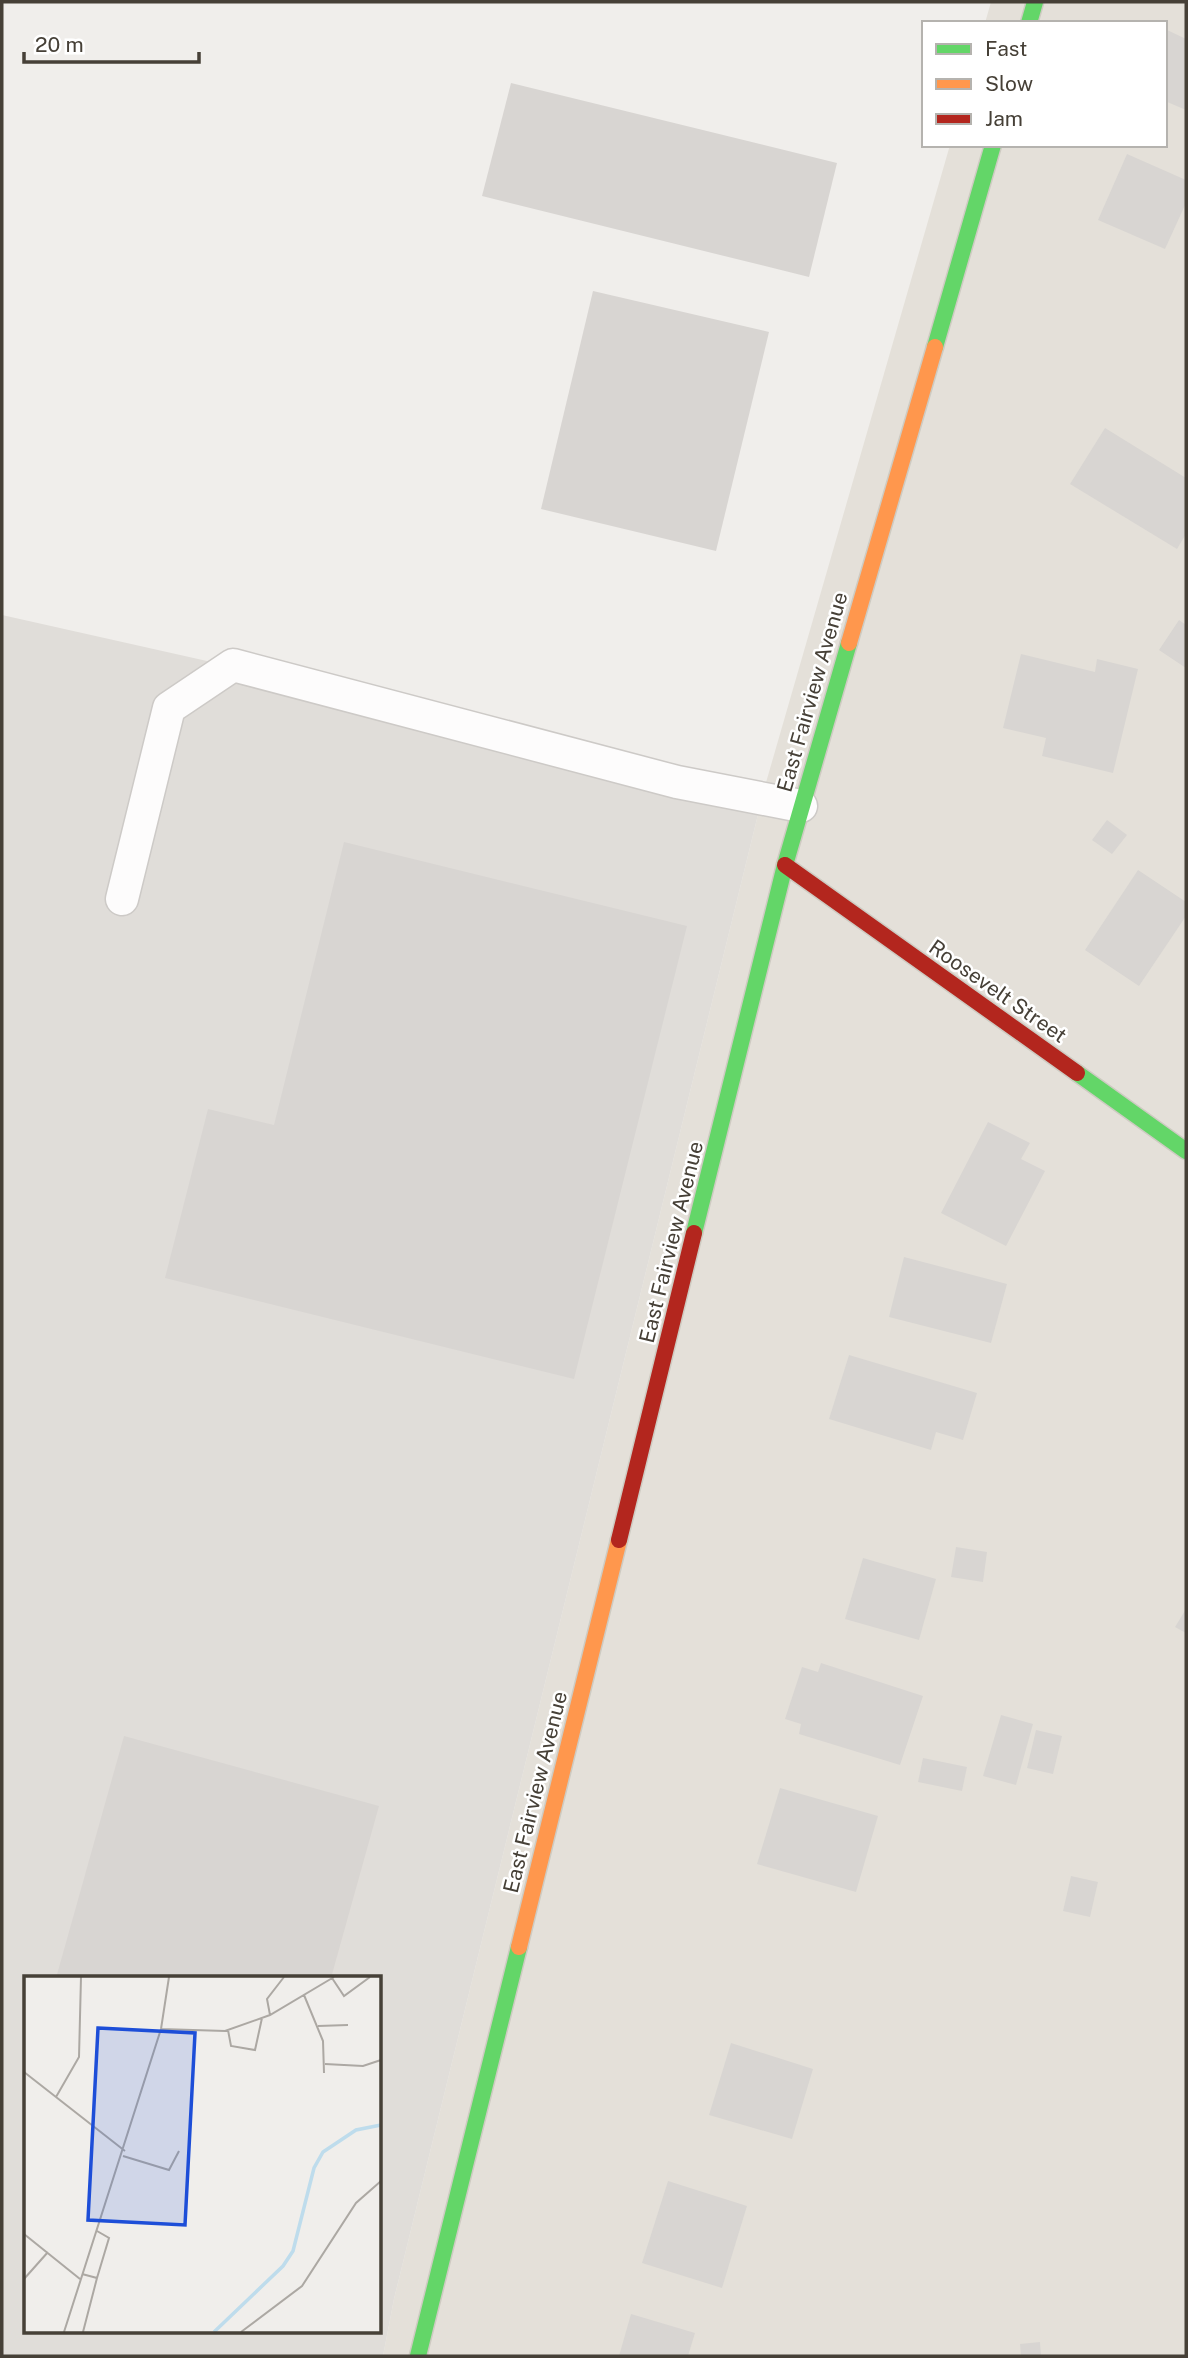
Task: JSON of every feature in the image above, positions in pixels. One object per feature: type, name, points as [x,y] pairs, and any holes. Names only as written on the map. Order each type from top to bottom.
[{"type":"street","points":[[1030,21],[1035,2]]},
{"type":"street","name":"East Fairview Avenue","points":[[418,2356],[785,865],[992,147]]},
{"type":"street","name":"Roosevelt Street","points":[[785,865],[1186,1151]]},
{"type":"lane","points":[[122,899],[169,708],[233,665],[677,782],[801,806]]},
{"type":"shaded area","points":[[991,2],[1186,2],[1186,2356],[383,2356],[394,2299],[765,786],[949,147],[1167,147],[1167,21],[986,21]]},
{"type":"shaded area","points":[[2,615],[765,786],[394,2299],[383,2356],[2,2356]]},
{"type":"building","points":[[1167,30],[1186,39],[1186,110],[1167,102]]},
{"type":"building","points":[[511,83],[837,163],[809,277],[482,196]]},
{"type":"building","points":[[1127,154],[1186,180],[1186,203],[1165,249],[1098,220]]},
{"type":"building","points":[[593,291],[769,332],[716,551],[541,509]]},
{"type":"building","points":[[1105,428],[1186,478],[1186,534],[1177,549],[1070,484]]},
{"type":"building","points":[[1179,620],[1186,625],[1186,668],[1159,650]]},
{"type":"building","points":[[1021,654],[1095,672],[1097,659],[1138,669],[1113,773],[1042,756],[1046,738],[1003,728]]},
{"type":"building","points":[[1107,820],[1127,835],[1112,854],[1092,840]]},
{"type":"building","points":[[344,842],[687,926],[574,1379],[165,1278],[208,1109],[274,1125]]},
{"type":"building","points":[[1138,870],[1186,902],[1186,916],[1139,986],[1085,950]]},
{"type":"building","points":[[988,1122],[1030,1143],[1021,1159],[1045,1171],[1006,1246],[941,1213]]},
{"type":"building","points":[[904,1257],[1007,1284],[991,1343],[889,1317]]},
{"type":"building","points":[[849,1355],[977,1393],[963,1440],[936,1432],[931,1450],[829,1419]]},
{"type":"building","points":[[956,1547],[987,1552],[983,1582],[951,1577]]},
{"type":"building","points":[[863,1558],[936,1579],[919,1640],[845,1619]]},
{"type":"building","points":[[1186,1609],[1186,1633],[1175,1627]]},
{"type":"building","points":[[821,1663],[923,1696],[900,1765],[799,1734],[801,1724],[785,1719],[802,1667],[818,1672]]},
{"type":"building","points":[[1001,1715],[1033,1724],[1016,1785],[983,1776]]},
{"type":"building","points":[[1036,1730],[1062,1736],[1053,1774],[1027,1768]]},
{"type":"building","points":[[124,1736],[379,1806],[332,1976],[57,1976]]},
{"type":"building","points":[[923,1758],[967,1767],[962,1791],[918,1782]]},
{"type":"building","points":[[780,1788],[878,1816],[856,1892],[757,1864]]},
{"type":"building","points":[[1071,1876],[1098,1882],[1090,1917],[1063,1911]]},
{"type":"building","points":[[731,2043],[813,2069],[792,2139],[709,2115]]},
{"type":"building","points":[[668,2181],[747,2206],[722,2288],[642,2263]]},
{"type":"building","points":[[631,2314],[695,2333],[688,2356],[619,2356]]},
{"type":"building","points":[[1040,2342],[1041,2356],[1021,2356],[1020,2344]]},
{"type":"traffic: fast","points":[[1030,21],[1035,2]]},
{"type":"traffic: fast","points":[[935,347],[992,147]]},
{"type":"traffic: fast","points":[[694,1233],[785,865],[849,643]]},
{"type":"traffic: fast","points":[[1077,1073],[1186,1151]]},
{"type":"traffic: fast","points":[[418,2356],[519,1947]]},
{"type":"traffic: slow","points":[[849,643],[935,347]]},
{"type":"traffic: slow","points":[[519,1947],[619,1540]]},
{"type":"traffic: jam","points":[[785,865],[1077,1073]]},
{"type":"traffic: jam","points":[[619,1540],[694,1233]]}]
